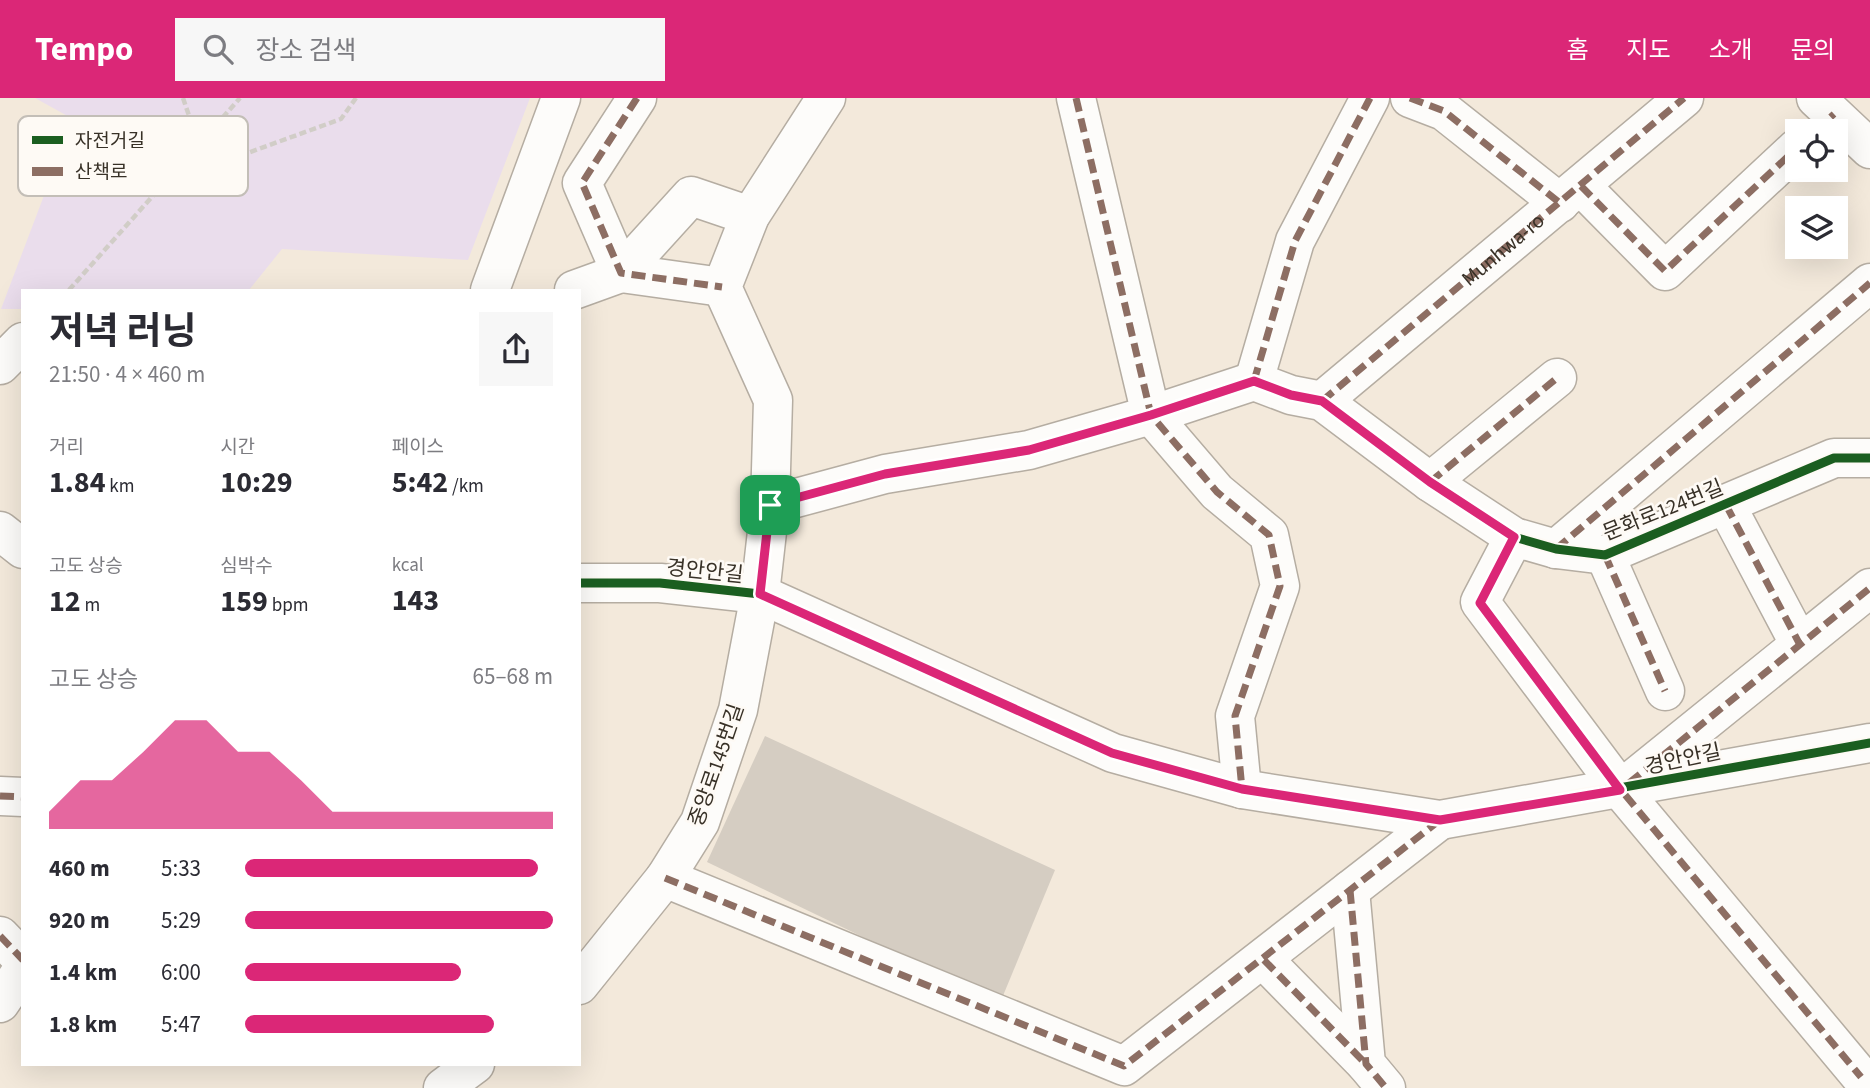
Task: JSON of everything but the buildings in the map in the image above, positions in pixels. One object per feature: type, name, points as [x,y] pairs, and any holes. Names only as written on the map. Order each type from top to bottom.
[{"type":"street","points":[[490,289],[561,98]]},
{"type":"street","points":[[621,273],[582,183],[637,98]]},
{"type":"street","points":[[577,289],[621,273],[722,287],[750,216],[826,98]]},
{"type":"street","points":[[1076,98],[1151,415],[1217,492],[1269,535],[1280,586],[1235,716],[1242,789]]},
{"type":"street","points":[[770,505],[885,474],[1029,450],[1151,415],[1254,381],[1295,241],[1370,98]]},
{"type":"street","points":[[1410,98],[1444,111],[1571,194],[1665,271],[1785,159]]},
{"type":"street","name":"Munhwa-ro","points":[[1322,401],[1684,98]]},
{"type":"street","points":[[1822,114],[1870,149]]},
{"type":"street","points":[[621,273],[691,196],[750,216]]},
{"type":"street","points":[[1556,549],[1870,283]]},
{"type":"street","name":"중앙로145번길","points":[[581,983],[665,878],[700,822],[734,722],[760,594],[770,505],[773,400],[722,287]]},
{"type":"street","points":[[0,365],[21,344]]},
{"type":"street","points":[[1430,482],[1557,378]]},
{"type":"street","name":"문화로124번길","points":[[1254,381],[1291,395],[1322,401],[1430,482],[1514,537],[1556,549],[1605,555],[1834,457],[1870,458]]},
{"type":"street","points":[[1726,505],[1800,643]]},
{"type":"street","points":[[0,531],[21,547]]},
{"type":"street","points":[[1514,537],[1480,603],[1620,790],[1854,1080]]},
{"type":"street","points":[[1605,555],[1665,691]]},
{"type":"street","name":"경안안길","points":[[581,583],[660,583],[760,594],[1112,753],[1242,789],[1440,820],[1620,790],[1870,743]]},
{"type":"street","points":[[1620,790],[1870,588]]},
{"type":"street","points":[[0,796],[21,797]]},
{"type":"street","points":[[665,878],[1124,1066],[1264,960],[1440,820]]},
{"type":"street","points":[[1350,890],[1376,1076]]},
{"type":"street","points":[[0,936],[21,958]]},
{"type":"street","points":[[1264,960],[1376,1076]]},
{"type":"street","points":[[0,1003],[21,972]]},
{"type":"path","points":[[183,98],[189,116]]},
{"type":"path","points":[[224,116],[240,98]]},
{"type":"path","points":[[248,153],[341,119],[356,98]]},
{"type":"path","points":[[70,289],[153,196]]},
{"type":"shaded area","points":[[35,98],[530,98],[468,260],[282,249],[250,289],[21,289],[21,309],[1,309],[44,196],[248,196],[248,116],[68,116]]},
{"type":"marked path","points":[[637,98],[582,183],[621,273],[722,287]]},
{"type":"marked path","points":[[1076,98],[1151,415],[1217,492],[1269,535],[1280,586],[1235,716],[1242,789]]},
{"type":"marked path","points":[[1254,381],[1295,241],[1370,98]]},
{"type":"marked path","points":[[1410,98],[1444,111],[1560,203]]},
{"type":"marked path","points":[[1322,401],[1684,98]]},
{"type":"marked path","points":[[1828,119],[1834,114]]},
{"type":"marked path","points":[[1581,186],[1665,271],[1785,159]]},
{"type":"marked path","points":[[1556,549],[1870,283]]},
{"type":"marked path","points":[[1430,482],[1557,378]]},
{"type":"marked path","points":[[1726,505],[1799,643]]},
{"type":"marked path","points":[[1514,537],[1480,602],[1621,790],[1861,1077]]},
{"type":"marked path","points":[[1605,555],[1665,691]]},
{"type":"marked path","points":[[1629,783],[1870,588]]},
{"type":"marked path","points":[[0,796],[21,797]]},
{"type":"marked path","points":[[665,878],[1124,1066],[1440,820]]},
{"type":"marked path","points":[[1350,890],[1366,1064],[1386,1088]]},
{"type":"marked path","points":[[0,936],[21,958]]},
{"type":"marked path","points":[[1264,960],[1366,1064]]},
{"type":"cycle path","points":[[770,505],[885,474],[1029,450],[1151,415],[1254,381],[1291,395],[1322,401],[1430,482],[1514,537],[1556,549],[1605,555],[1834,458],[1870,458]]},
{"type":"cycle path","points":[[581,583],[660,583],[760,594],[1113,753],[1242,789],[1440,820],[1870,743]]},
{"type":"route","points":[[1254,381],[1291,395],[1322,401],[1430,482],[1514,537],[1480,603],[1620,790],[1440,820],[1242,789],[1112,753],[760,594],[770,505],[885,474],[1029,450],[1151,415],[1254,381]]}]
